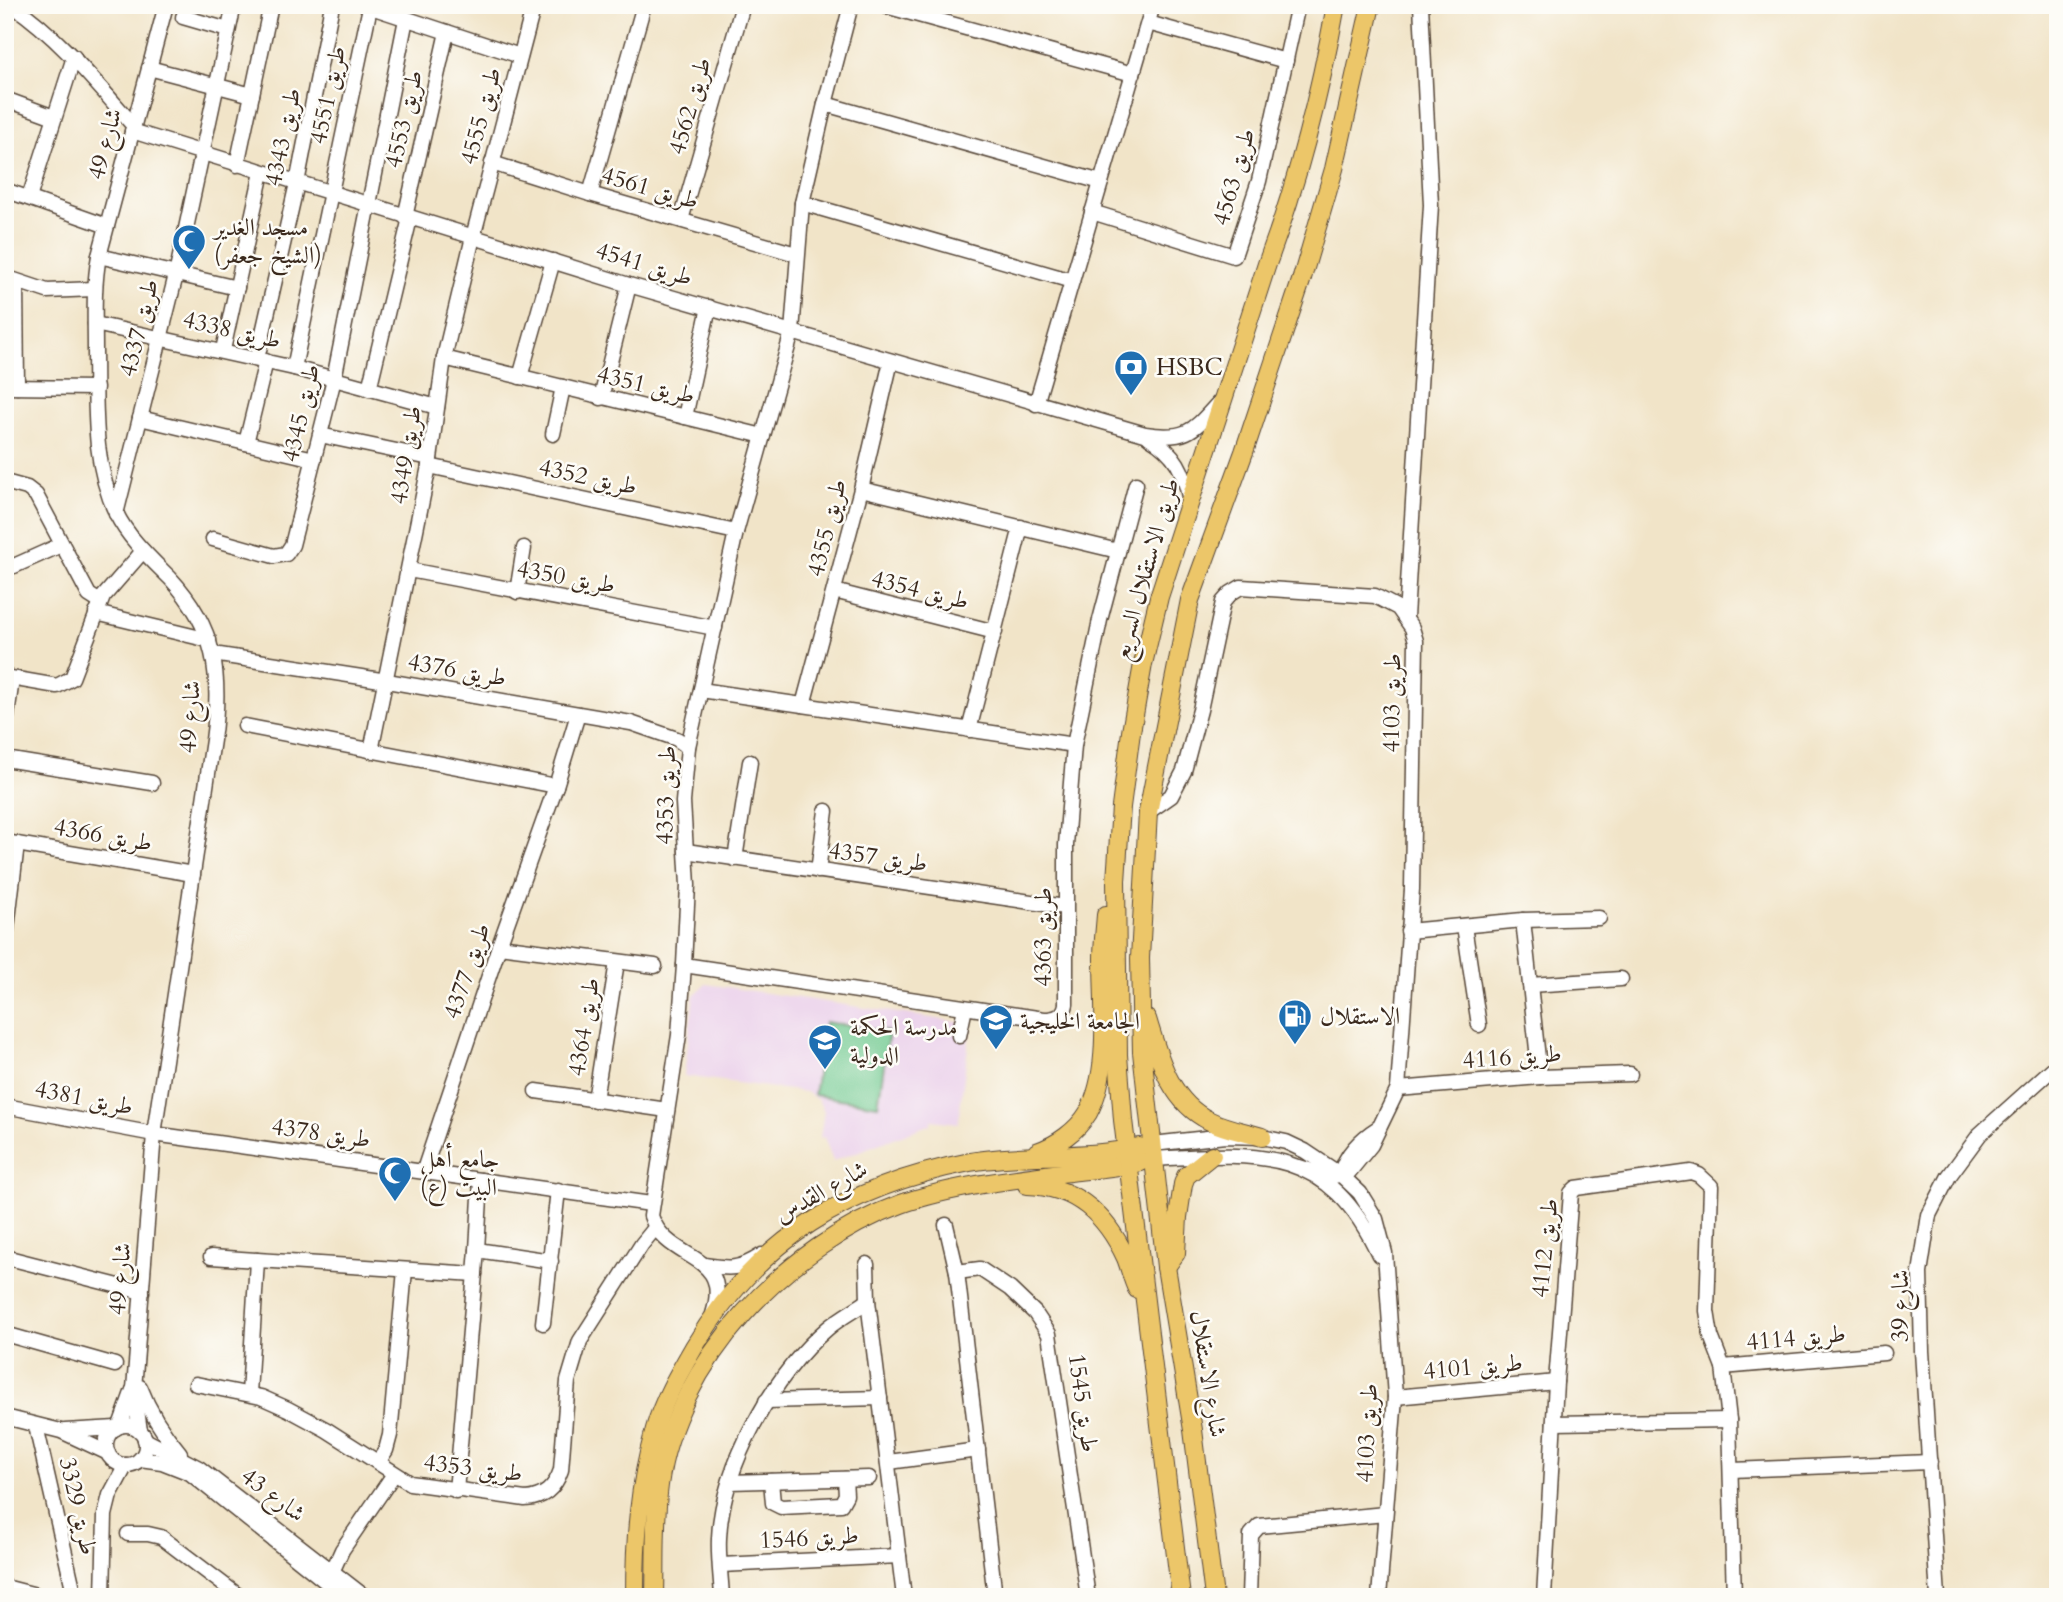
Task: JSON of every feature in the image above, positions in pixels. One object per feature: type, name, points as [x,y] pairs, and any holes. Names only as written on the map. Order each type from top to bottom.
[{"type":"main road","name":"طريق الاستقلال السريع","points":[[1129,1157],[1118,1055],[1116,881],[1121,807],[1143,664],[1159,597],[1286,211],[1328,50],[1336,5]]},
{"type":"main road","name":"طريق الاستقلال السريع","points":[[1154,1152],[1142,1052],[1139,994],[1148,812],[1190,600],[1244,452],[1302,278],[1334,170],[1371,5]]},
{"type":"main road","points":[[1024,1158],[1060,1142],[1079,1125],[1087,1115],[1097,1091],[1102,1053],[1103,954],[1107,906],[1116,881]]},
{"type":"main road","points":[[1139,994],[1158,1057],[1176,1093],[1186,1104],[1210,1121],[1262,1137]]},
{"type":"main road","name":"شارع القدس","points":[[655,1597],[659,1485],[673,1432],[695,1384],[735,1323],[777,1279],[836,1235],[901,1204],[978,1185],[1154,1152]]},
{"type":"main road","name":"شارع الاستقلال","points":[[1154,1152],[1166,1267],[1193,1430],[1214,1597]]},
{"type":"main road","points":[[1166,1267],[1176,1252],[1182,1184],[1186,1175],[1212,1155]]},
{"type":"main road","name":"شارع القدس","points":[[635,1597],[635,1538],[642,1486],[656,1426],[678,1374],[713,1315],[728,1295],[780,1242],[825,1213],[893,1181],[972,1162],[1024,1158],[1129,1157]]},
{"type":"main road","name":"شارع الاستقلال","points":[[1129,1157],[1181,1597]]},
{"type":"main road","points":[[978,1185],[1056,1188],[1080,1199],[1102,1219],[1117,1240],[1135,1287],[1147,1307]]},
{"type":"street","points":[[12,5],[74,57],[133,128]]},
{"type":"street","name":"طريق 4337","points":[[116,514],[176,275],[234,5]]},
{"type":"street","points":[[237,164],[271,5]]},
{"type":"street","name":"طريق 4343","points":[[246,443],[332,5]]},
{"type":"street","name":"طريق 4555","points":[[472,237],[534,5]]},
{"type":"street","points":[[590,194],[644,5]]},
{"type":"street","name":"طريق 4562","points":[[681,220],[743,5]]},
{"type":"street","points":[[792,332],[802,203],[851,5]]},
{"type":"street","points":[[882,5],[908,9],[1133,74]]},
{"type":"street","points":[[1036,404],[1153,5]]},
{"type":"street","name":"طريق 4563","points":[[1092,212],[1234,256],[1259,181],[1298,5]]},
{"type":"street","points":[[1406,617],[1431,205],[1421,5]]},
{"type":"street","points":[[368,6],[520,56]]},
{"type":"street","name":"طريق 4551","points":[[330,193],[368,6]]},
{"type":"street","name":"شارع 49","points":[[143,1435],[134,1389],[154,1134],[218,707],[218,680],[211,647],[187,600],[143,551],[116,514],[102,476],[97,444],[94,289],[99,256],[149,68],[162,7]]},
{"type":"street","points":[[183,18],[228,30]]},
{"type":"street","points":[[367,205],[406,19]]},
{"type":"street","points":[[1148,23],[1286,61]]},
{"type":"street","name":"طريق 4553","points":[[369,389],[447,32]]},
{"type":"street","points":[[29,198],[74,57]]},
{"type":"street","points":[[149,68],[252,95]]},
{"type":"street","points":[[5,99],[54,117]]},
{"type":"street","points":[[825,104],[1101,182]]},
{"type":"street","name":"طريق 4541","points":[[133,128],[202,154],[629,285],[1144,435]]},
{"type":"street","name":"طريق 4561","points":[[492,163],[796,254]]},
{"type":"street","points":[[223,351],[262,172]]},
{"type":"street","points":[[5,190],[107,226]]},
{"type":"street","points":[[294,368],[330,193]]},
{"type":"street","points":[[802,203],[1072,281]]},
{"type":"street","name":"طريق 4345","points":[[213,539],[274,556],[286,554],[292,545],[334,379],[367,205]]},
{"type":"street","name":"طريق 4349","points":[[372,751],[430,462],[444,358],[472,237]]},
{"type":"street","points":[[99,256],[237,288]]},
{"type":"street","points":[[520,377],[553,261]]},
{"type":"street","points":[[94,289],[54,291],[11,279],[11,387],[96,388]]},
{"type":"street","points":[[601,398],[629,285]]},
{"type":"street","points":[[685,417],[709,307]]},
{"type":"street","name":"طريق 4338","points":[[95,324],[261,360],[438,407]]},
{"type":"street","name":"طريق 4353","points":[[196,1384],[268,1400],[301,1416],[378,1462],[394,1475],[418,1486],[533,1498],[549,1491],[557,1482],[561,1470],[568,1381],[580,1341],[654,1228],[651,1204],[679,1035],[684,965],[688,886],[683,802],[688,747],[736,532],[792,332]]},
{"type":"street","name":"طريق 4351","points":[[444,358],[763,436]]},
{"type":"street","name":"طريق 4355","points":[[803,705],[861,489],[891,361]]},
{"type":"street","points":[[553,434],[562,387]]},
{"type":"street","points":[[1144,435],[1178,437],[1194,427],[1224,397]]},
{"type":"street","points":[[140,418],[314,459]]},
{"type":"street","name":"طريق 4352","points":[[320,435],[736,532]]},
{"type":"street","points":[[1144,435],[1168,449],[1175,457],[1186,478],[1190,501]]},
{"type":"street","points":[[5,482],[27,488],[36,495],[61,545],[98,608]]},
{"type":"street","name":"طريق 4363","points":[[684,965],[1044,1019],[1060,1016],[1066,1004],[1066,845],[1074,745],[1100,620],[1136,484]]},
{"type":"street","points":[[861,489],[1118,551]]},
{"type":"street","name":"طريق 4354","points":[[969,730],[1021,527]]},
{"type":"street","points":[[5,566],[15,566],[61,545]]},
{"type":"street","points":[[517,592],[524,548]]},
{"type":"street","points":[[5,730],[9,678],[57,686],[72,678],[98,608],[143,551]]},
{"type":"street","name":"طريق 4350","points":[[409,570],[715,628]]},
{"type":"street","name":"طريق 4103","points":[[1148,812],[1164,802],[1181,780],[1194,735],[1223,602],[1231,593],[1241,587],[1375,596],[1398,608],[1406,617],[1416,641],[1412,890],[1398,1089],[1378,1128],[1364,1137],[1342,1166],[1344,1199]]},
{"type":"street","name":"طريق 4354","points":[[834,591],[995,632]]},
{"type":"street","name":"طريق 4376","points":[[98,608],[211,647],[387,681],[631,723],[677,739],[688,747]]},
{"type":"street","points":[[701,690],[1074,745]]},
{"type":"street","name":"طريق 4377","points":[[424,1170],[556,786],[578,714]]},
{"type":"street","points":[[245,726],[556,786]]},
{"type":"street","points":[[5,759],[152,783]]},
{"type":"street","points":[[736,859],[750,761]]},
{"type":"street","points":[[818,871],[826,811]]},
{"type":"street","points":[[5,945],[11,843]]},
{"type":"street","name":"طريق 4366","points":[[11,843],[193,874]]},
{"type":"street","name":"طريق 4357","points":[[686,851],[1065,907]]},
{"type":"street","points":[[1408,931],[1523,920],[1599,918]]},
{"type":"street","points":[[1523,920],[1540,1077]]},
{"type":"street","points":[[1464,926],[1479,1025]]},
{"type":"street","name":"طريق 4364","points":[[499,946],[655,967]]},
{"type":"street","name":"طريق 4364","points":[[595,1100],[617,962]]},
{"type":"street","points":[[1530,985],[1621,979]]},
{"type":"street","points":[[959,1036],[965,1008]]},
{"type":"street","name":"شارع 39","points":[[1938,1597],[1922,1351],[1920,1273],[1929,1215],[1949,1177],[1980,1134],[2058,1064]]},
{"type":"street","name":"طريق 4116","points":[[1398,1089],[1540,1077],[1630,1074]]},
{"type":"street","name":"طريق 4364","points":[[536,1091],[667,1110]]},
{"type":"street","name":"طريق 4381","points":[[5,1106],[154,1134]]},
{"type":"street","name":"طريق 4378","points":[[154,1134],[651,1204]]},
{"type":"street","name":"طريق 4103","points":[[1154,1152],[1225,1136],[1262,1137],[1286,1142],[1305,1150],[1341,1175],[1360,1193],[1376,1219],[1385,1253],[1395,1397],[1379,1597]]},
{"type":"street","name":"طريق 4103","points":[[1154,1152],[1257,1156],[1299,1167],[1325,1182],[1344,1199],[1369,1233],[1387,1272]]},
{"type":"street","points":[[1299,1167],[1331,1177],[1341,1175]]},
{"type":"street","name":"طريق 4112","points":[[1544,1597],[1556,1382],[1571,1191],[1576,1188],[1691,1172],[1699,1175],[1711,1186],[1707,1320],[1723,1367]]},
{"type":"street","points":[[456,1490],[481,1180]]},
{"type":"street","points":[[544,1323],[558,1190]]},
{"type":"street","points":[[946,1225],[957,1272],[995,1597]]},
{"type":"street","points":[[654,1228],[669,1242],[704,1265],[716,1278],[718,1299],[713,1315]]},
{"type":"street","points":[[704,1265],[737,1268],[780,1242]]},
{"type":"street","points":[[477,1250],[551,1261]]},
{"type":"street","points":[[5,1257],[142,1292]]},
{"type":"street","points":[[211,1258],[475,1274]]},
{"type":"street","points":[[249,1394],[257,1261]]},
{"type":"street","points":[[867,1264],[868,1301],[904,1597]]},
{"type":"street","name":"طريق 1545","points":[[957,1272],[980,1269],[1010,1289],[1035,1313],[1049,1334],[1088,1597]]},
{"type":"street","points":[[378,1462],[386,1450],[390,1435],[405,1270]]},
{"type":"street","points":[[722,1597],[719,1537],[730,1482],[750,1431],[766,1401],[795,1363],[828,1328],[868,1301]]},
{"type":"street","points":[[5,1334],[115,1365]]},
{"type":"street","name":"طريق 4114","points":[[1734,1597],[1729,1420],[1723,1367],[1884,1353]]},
{"type":"street","points":[[135,1373],[146,1403],[185,1459]]},
{"type":"street","name":"طريق 4101","points":[[1395,1397],[1556,1382]]},
{"type":"street","name":"شارع 49","points":[[118,1427],[134,1389]]},
{"type":"street","points":[[766,1401],[880,1398]]},
{"type":"street","points":[[5,1417],[61,1431],[108,1454],[116,1462],[133,1462]]},
{"type":"street","points":[[1554,1423],[1729,1420]]},
{"type":"street","name":"طريق 3329","points":[[36,1426],[75,1597]]},
{"type":"street","points":[[61,1431],[131,1426],[143,1435],[146,1447],[110,1496]]},
{"type":"street","points":[[103,1597],[103,1530],[110,1496],[108,1436],[118,1427]]},
{"type":"street","name":"شارع 43","points":[[143,1435],[185,1459],[365,1597]]},
{"type":"street","points":[[889,1462],[978,1450]]},
{"type":"street","name":"شارع 43","points":[[133,1462],[162,1462],[190,1473],[345,1597]]},
{"type":"street","points":[[1731,1470],[1930,1462]]},
{"type":"street","points":[[333,1570],[346,1543],[394,1475]]},
{"type":"street","points":[[730,1482],[869,1478]]},
{"type":"street","name":"طريق 1546","points":[[771,1481],[772,1500],[780,1507],[841,1504],[846,1495],[845,1479]]},
{"type":"street","points":[[1249,1597],[1251,1535],[1259,1526],[1385,1514]]},
{"type":"street","points":[[128,1534],[160,1537],[240,1597]]},
{"type":"street","name":"طريق 1546","points":[[721,1565],[900,1556]]},
{"type":"street","points":[[5,1587],[44,1597]]},
{"type":"shaded area","name":"مدرسة الحكمة الدولية","points":[[706,984],[971,1024],[958,1123],[931,1120],[931,1124],[833,1161],[824,1137],[820,1138],[824,1111],[818,1100],[806,1092],[684,1076],[694,995]]},
{"type":"green space","points":[[825,1022],[889,1032],[878,1105],[814,1095]]},
{"type":"place","name":"مسجد الغدير (الشيخ جعفر)","points":[[189,271]]},
{"type":"place","name":"HSBC","points":[[1131,397]]},
{"type":"place","name":"الاستقلال","points":[[1295,1046]]},
{"type":"place","name":"الجامعة الخليجية","points":[[996,1051]]},
{"type":"place","name":"مدرسة الحكمة الدولية","points":[[825,1071]]},
{"type":"place","name":"جامع أهل البيت (ع)","points":[[395,1203]]}]
